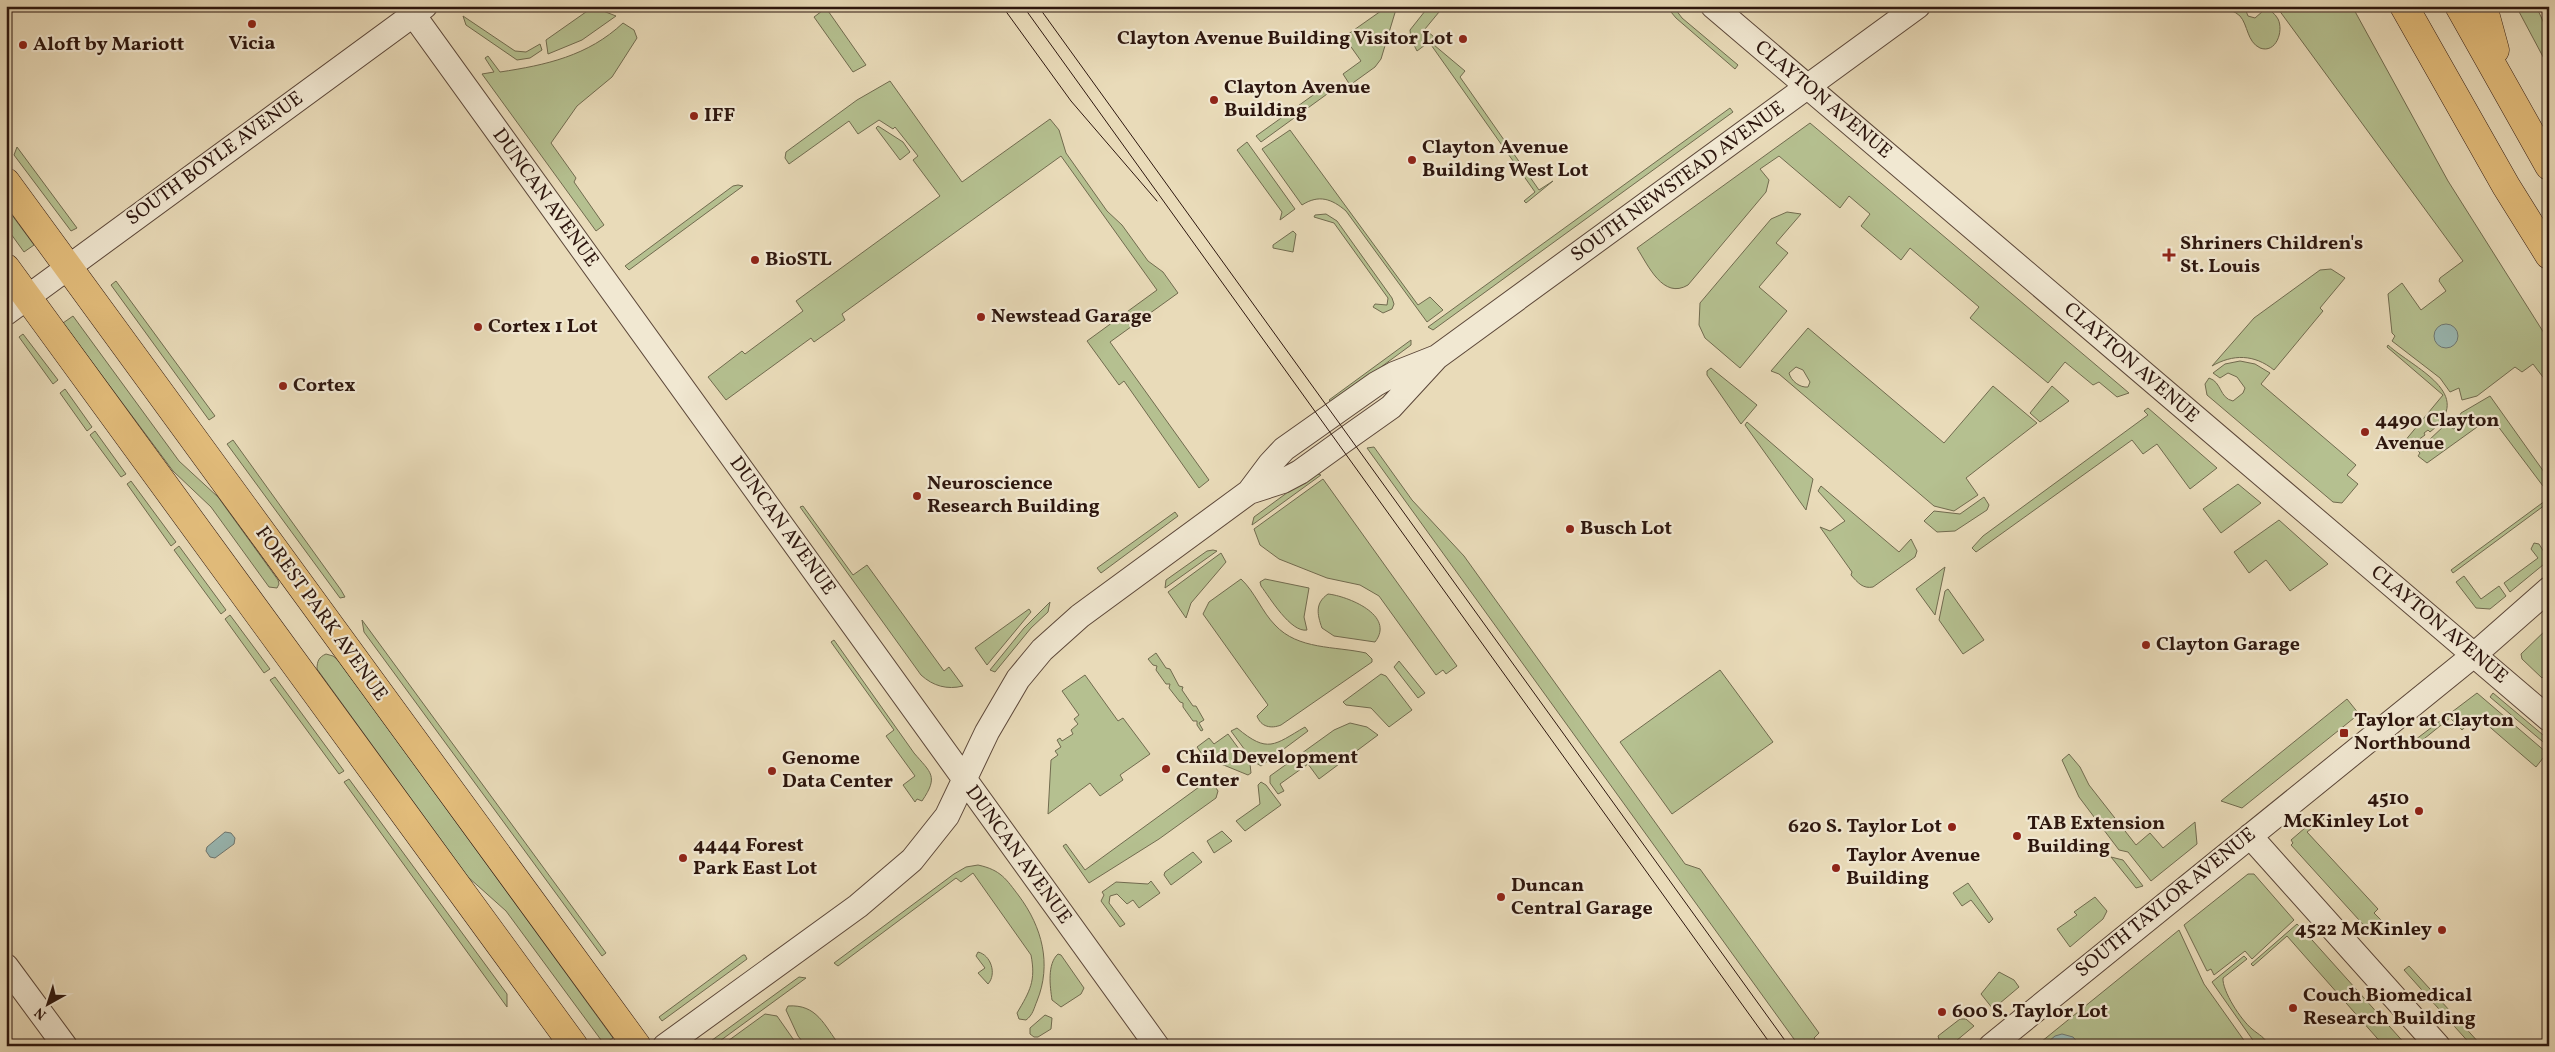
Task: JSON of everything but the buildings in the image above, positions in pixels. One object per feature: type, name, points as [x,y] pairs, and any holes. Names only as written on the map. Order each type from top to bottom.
[{"type":"main road","points":[[2404,6],[2506,186],[2549,255]]},
{"type":"main road","points":[[2459,6],[2549,166]]},
{"type":"main road","points":[[2483,6],[2506,92]]},
{"type":"main road","name":"FOREST PARK AVENUE","points":[[6,182],[637,1046]]},
{"type":"main road","points":[[6,268],[17,305],[574,1046]]},
{"type":"street","name":"CLAYTON AVENUE","points":[[1713,6],[2549,719]]},
{"type":"street","name":"SOUTH NEWSTEAD AVENUE","points":[[665,1046],[858,906],[900,872],[942,824],[1009,691],[1042,650],[1080,616],[1249,492],[1270,464],[1284,450],[1376,384],[1394,374],[1437,357],[1918,6]]},
{"type":"street","name":"SOUTH BOYLE AVENUE","points":[[17,305],[415,9]]},
{"type":"street","name":"DUNCAN AVENUE","points":[[415,9],[965,781],[1157,1046]]},
{"type":"street","name":"SOUTH TAYLOR AVENUE","points":[[1991,1046],[2474,655],[2549,589]]},
{"type":"street","points":[[2250,836],[2438,1046]]},
{"type":"street","points":[[6,966],[65,1046]]},
{"type":"green space","points":[[1388,6],[1397,6],[1381,59],[1375,67],[1350,85],[1343,74],[1361,61],[1344,37]]},
{"type":"green space","points":[[1429,6],[1444,6],[1425,29],[1434,37],[1434,45],[1465,71],[1460,77],[1539,190],[1553,181],[1526,203],[1524,201],[1535,192],[1429,42],[1417,51],[1411,39],[1410,30]]},
{"type":"green space","points":[[1666,6],[1673,6],[1682,18],[1738,65],[1735,69],[1676,18]]},
{"type":"green space","points":[[2223,6],[2244,6],[2248,16],[2255,18],[2263,11],[2264,6],[2274,13],[2280,24],[2280,29],[2274,45],[2266,49],[2256,45],[2250,38],[2240,16]]},
{"type":"green space","points":[[2276,6],[2352,6],[2448,181],[2549,341],[2549,385],[2533,364],[2522,372],[2515,367],[2477,396],[2462,400],[2459,388],[2450,392],[2440,378],[2392,341],[2395,336],[2392,333],[2388,294],[2402,283],[2421,310],[2446,291],[2439,281],[2440,278],[2463,261]]},
{"type":"green space","points":[[2516,6],[2536,6],[2549,34],[2549,68]]},
{"type":"green space","points":[[593,7],[616,16],[582,40],[548,54],[546,40]]},
{"type":"green space","points":[[826,8],[866,65],[853,72],[814,17]]},
{"type":"green space","points":[[463,16],[515,51],[526,52],[540,44],[542,50],[530,58],[517,60],[466,25]]},
{"type":"green space","points":[[623,23],[634,30],[637,38],[612,77],[577,106],[551,143],[576,178],[574,182],[604,225],[596,231],[482,74],[494,72],[485,58],[488,56],[500,72],[534,66],[581,51],[610,34]]},
{"type":"green space","points":[[890,81],[962,182],[1050,119],[1059,130],[1066,153],[1107,211],[1122,225],[1148,261],[1163,272],[1178,293],[1110,342],[1209,480],[1199,488],[1124,381],[1119,385],[1087,341],[1157,290],[1061,156],[842,314],[845,320],[814,342],[811,338],[726,400],[708,377],[742,351],[745,354],[803,311],[796,301],[940,196],[913,160],[918,156],[895,127],[893,129],[879,120],[858,134],[849,121],[789,164],[785,158],[786,152],[857,100]]},
{"type":"green space","points":[[1330,83],[1334,89],[1261,142],[1256,136]]},
{"type":"green space","points":[[1730,108],[1733,112],[1433,330],[1428,327]]},
{"type":"green space","points":[[1810,123],[2129,393],[2117,397],[2099,382],[2093,385],[2065,362],[2048,383],[1970,318],[1979,307],[1910,248],[1901,260],[1861,226],[1870,214],[1849,196],[1840,208],[1779,156],[1760,169],[1769,180],[1766,192],[1688,285],[1671,288],[1657,278],[1637,248]]},
{"type":"green space","points":[[878,126],[903,142],[910,152],[900,160],[876,128]]},
{"type":"green space","points":[[1290,130],[1418,305],[1430,297],[1443,310],[1427,322],[1346,211],[1336,203],[1320,199],[1302,205],[1262,149]]},
{"type":"green space","points":[[1247,142],[1295,209],[1280,220],[1282,212],[1237,150]]},
{"type":"green space","points":[[17,147],[77,228],[71,231],[14,155]]},
{"type":"green space","points":[[733,186],[743,186],[629,270],[625,266]]},
{"type":"green space","points":[[6,207],[34,245],[24,252],[6,227]]},
{"type":"green space","points":[[1787,212],[1801,214],[1776,243],[1788,253],[1759,287],[1787,311],[1740,368],[1705,338],[1699,325],[1700,303],[1771,219]]},
{"type":"green space","points":[[1326,214],[1337,221],[1392,298],[1394,304],[1392,309],[1383,313],[1373,307],[1375,304],[1387,305],[1388,298],[1334,223],[1314,217],[1315,215]]},
{"type":"green space","points":[[1293,231],[1296,234],[1293,252],[1273,248],[1273,245]]},
{"type":"green space","points":[[2331,269],[2345,278],[2320,308],[2323,311],[2274,370],[2259,361],[2243,358],[2228,359],[2212,366],[2254,318],[2320,270]]},
{"type":"green space","points":[[116,281],[215,416],[209,420],[111,285]]},
{"type":"green space","points":[[73,316],[179,461],[218,497],[278,580],[277,588],[269,587],[211,507],[173,471],[63,323]]},
{"type":"green space","points":[[1808,328],[1944,443],[1993,386],[2037,423],[1966,478],[1978,495],[1954,511],[1934,506],[1779,374],[1771,371]],"holes":[[[1796,367],[1803,370],[1810,382],[1808,387],[1796,383],[1789,373]]]},
{"type":"green space","points":[[23,334],[58,380],[53,384],[19,337]]},
{"type":"green space","points":[[1411,340],[1411,345],[1332,403],[1329,400]]},
{"type":"green space","points":[[2388,345],[2436,383],[2444,394],[2447,406],[2443,418],[2430,432],[2428,430],[2424,433],[2425,435],[2403,451],[2399,448],[2443,395],[2387,347]]},
{"type":"green space","points":[[2240,361],[2255,364],[2270,373],[2261,384],[2356,465],[2347,475],[2358,484],[2342,503],[2333,502],[2207,395],[2205,384],[2209,378],[2216,383],[2228,399],[2233,401],[2243,393],[2245,388],[2237,377],[2228,373],[2220,378],[2213,373],[2225,364]]},
{"type":"green space","points":[[1711,368],[1757,405],[1741,424],[1707,375],[1707,371]]},
{"type":"green space","points":[[2052,386],[2069,401],[2040,422],[2030,413]]},
{"type":"green space","points":[[65,389],[92,427],[87,431],[60,393]]},
{"type":"green space","points":[[2490,396],[2549,479],[2549,494],[2491,417],[2427,463],[2418,456],[2420,453],[2416,449],[2428,444],[2427,442],[2446,424],[2454,429],[2461,413]]},
{"type":"green space","points":[[2148,408],[2217,468],[2190,489],[2157,444],[2143,454],[2132,440],[1976,552],[1972,548],[1983,536],[2148,415],[2144,411]]},
{"type":"green space","points":[[1747,422],[1813,479],[1806,510],[1745,425]]},
{"type":"green space","points":[[95,431],[126,474],[121,477],[90,435]]},
{"type":"green space","points":[[233,440],[345,597],[340,598],[227,444]]},
{"type":"green space","points":[[1374,447],[1412,500],[1464,556],[1685,864],[1700,869],[1819,1033],[1814,1038],[1817,1043],[1815,1046],[1799,1046],[1367,448]]},
{"type":"green space","points":[[1314,473],[1321,475],[1252,525],[1254,517]]},
{"type":"green space","points":[[1323,479],[1457,666],[1446,674],[1443,670],[1436,675],[1379,596],[1360,585],[1327,578],[1279,559],[1260,545],[1254,529]]},
{"type":"green space","points":[[131,481],[176,542],[171,546],[127,484]]},
{"type":"green space","points":[[2238,484],[2261,503],[2221,533],[2203,509]]},
{"type":"green space","points":[[1821,486],[1899,552],[1911,539],[1917,551],[1915,557],[1873,587],[1861,585],[1851,575],[1852,572],[1820,527],[1830,531],[1845,521],[1818,491]]},
{"type":"green space","points":[[1984,497],[1989,505],[1987,510],[1955,531],[1937,532],[1924,521],[1934,511],[1960,514]]},
{"type":"green space","points":[[2549,498],[2549,502],[2453,573],[2451,570]]},
{"type":"green space","points":[[803,506],[853,575],[867,565],[944,671],[949,667],[963,686],[951,688],[940,686],[930,682],[921,675],[800,507]]},
{"type":"green space","points":[[1175,512],[1178,516],[1101,573],[1097,568]]},
{"type":"green space","points":[[2279,520],[2328,564],[2290,591],[2266,560],[2249,573],[2234,552]]},
{"type":"green space","points":[[2534,543],[2539,544],[2549,560],[2510,592],[2504,583],[2538,558],[2531,549]]},
{"type":"green space","points":[[179,546],[226,610],[221,614],[174,550]]},
{"type":"green space","points":[[1207,551],[1217,551],[1165,588],[1166,580]]},
{"type":"green space","points":[[1221,553],[1226,562],[1191,603],[1186,618],[1168,592]]},
{"type":"green space","points":[[1945,567],[1935,615],[1916,589]]},
{"type":"green space","points":[[2464,576],[2481,599],[2499,586],[2506,596],[2490,609],[2476,608],[2456,582]]},
{"type":"green space","points":[[1241,579],[1270,620],[1284,633],[1295,639],[1318,646],[1366,653],[1372,659],[1372,662],[1281,725],[1270,727],[1264,725],[1257,716],[1268,705],[1203,614],[1209,602]]},
{"type":"green space","points":[[1265,579],[1309,588],[1304,617],[1307,630],[1294,626],[1281,614],[1261,586],[1260,582]]},
{"type":"green space","points":[[1948,589],[1984,640],[1963,654],[1939,620],[1945,591]]},
{"type":"green space","points":[[1328,594],[1357,603],[1374,615],[1379,623],[1380,632],[1375,642],[1334,636],[1322,628],[1318,609],[1321,601]]},
{"type":"green space","points":[[1050,602],[1048,612],[1031,628],[995,672],[990,670],[1024,628]]},
{"type":"green space","points":[[1029,609],[1031,612],[987,665],[975,648]]},
{"type":"green space","points":[[230,615],[270,669],[264,673],[225,619]]},
{"type":"green space","points":[[362,620],[606,953],[602,956],[364,632]]},
{"type":"green space","points":[[2549,627],[2549,671],[2542,678],[2522,659],[2521,654]]},
{"type":"green space","points":[[834,640],[931,775],[930,786],[922,801],[917,799],[915,802],[903,785],[915,776],[886,736],[894,730],[831,642]]},
{"type":"green space","points":[[1156,653],[1166,668],[1170,669],[1179,686],[1183,687],[1182,690],[1193,706],[1196,706],[1204,720],[1199,723],[1203,730],[1201,731],[1197,721],[1193,721],[1183,707],[1183,703],[1180,702],[1169,688],[1170,684],[1166,684],[1156,670],[1157,666],[1153,665],[1148,659]]},
{"type":"green space","points":[[326,654],[338,660],[613,1038],[604,1044],[506,911],[468,877],[317,669],[319,660]]},
{"type":"green space","points":[[1399,661],[1425,693],[1418,698],[1394,667]]},
{"type":"green space","points":[[1720,670],[1773,742],[1672,814],[1620,742]]},
{"type":"green space","points":[[1381,674],[1386,676],[1412,710],[1389,727],[1371,708],[1346,705],[1343,702]]},
{"type":"green space","points":[[1085,675],[1118,721],[1123,718],[1150,754],[1120,775],[1123,780],[1100,796],[1090,783],[1048,814],[1051,760],[1058,755],[1055,751],[1061,747],[1057,740],[1060,738],[1062,741],[1073,734],[1071,730],[1078,724],[1074,719],[1079,715],[1062,691]]},
{"type":"green space","points":[[275,677],[344,771],[339,774],[270,680]]},
{"type":"green space","points":[[2477,693],[2547,753],[2536,767],[2477,716],[2462,730],[2450,718],[2415,746],[2411,743]]},
{"type":"green space","points":[[2493,693],[2549,740],[2549,747],[2490,697]]},
{"type":"green space","points":[[2347,699],[2359,714],[2242,808],[2221,801]]},
{"type":"green space","points":[[1350,723],[1367,727],[1378,735],[1319,779],[1308,764],[1280,784],[1284,791],[1278,794],[1270,783],[1270,776],[1334,730]]},
{"type":"green space","points":[[1305,727],[1308,731],[1261,766],[1253,761],[1231,731],[1237,728],[1264,744],[1278,742]]},
{"type":"green space","points":[[1228,734],[1250,764],[1251,773],[1248,775],[1204,757],[1197,747],[1209,738],[1214,744]]},
{"type":"green space","points":[[2069,754],[2080,767],[2089,785],[2136,845],[2150,833],[2163,848],[2195,822],[2197,844],[2151,881],[2128,852],[2119,850],[2079,797],[2062,760]]},
{"type":"green space","points":[[349,779],[507,994],[507,1007],[344,782]]},
{"type":"green space","points":[[1210,779],[1218,791],[1216,798],[1159,839],[1089,883],[1063,846],[1066,844],[1085,870]]},
{"type":"green space","points":[[1261,782],[1266,785],[1281,805],[1245,831],[1236,821],[1260,804],[1258,785]]},
{"type":"green space","points":[[2320,815],[2324,819],[2307,832],[2378,909],[2374,913],[2381,920],[2369,931],[2291,845],[2293,843],[2291,840]]},
{"type":"green space","points":[[1222,831],[1232,841],[1214,853],[1207,841]]},
{"type":"green space","points":[[1193,852],[1202,862],[1171,885],[1164,875],[1165,872]]},
{"type":"green space","points":[[2111,857],[2123,860],[2143,886],[2136,888]]},
{"type":"green space","points":[[978,865],[998,873],[1006,880],[1027,908],[1039,933],[1044,960],[1044,973],[1034,1009],[1026,1020],[1019,1019],[1017,1013],[1031,985],[1033,972],[1031,955],[973,873],[961,882],[956,878],[838,966],[834,963],[954,874],[966,867]]},
{"type":"green space","points":[[2248,874],[2254,874],[2294,920],[2252,959],[2245,951],[2214,975],[2211,969],[2207,971],[2184,925]]},
{"type":"green space","points":[[1151,881],[1160,893],[1139,908],[1133,900],[1127,904],[1117,894],[1110,896],[1109,903],[1125,924],[1120,927],[1101,901],[1104,895],[1102,892],[1116,882],[1148,884]]},
{"type":"green space","points":[[1968,883],[1993,919],[1989,923],[1971,900],[1962,906],[1953,893]]},
{"type":"green space","points":[[2095,897],[2107,911],[2103,919],[2070,947],[2057,929],[2077,915],[2074,912]]},
{"type":"green space","points":[[2297,924],[2407,1046],[2384,1046],[2287,936],[2253,966],[2251,964]]},
{"type":"green space","points":[[2179,930],[2204,984],[2248,1046],[2036,1046]]},
{"type":"green space","points":[[978,952],[986,957],[991,965],[992,975],[988,984],[978,973],[985,968],[976,956]]},
{"type":"green space","points":[[1058,954],[1061,955],[1084,988],[1081,994],[1061,1007],[1052,1000],[1050,982],[1052,963]]},
{"type":"green space","points":[[743,955],[747,959],[662,1021],[659,1017]]},
{"type":"green space","points":[[2244,956],[2247,959],[2223,978],[2224,984],[2238,1012],[2252,1029],[2264,1038],[2269,1046],[2257,1046],[2212,982]]},
{"type":"green space","points":[[2409,966],[2480,1046],[2472,1046],[2404,970]]},
{"type":"green space","points":[[1999,972],[2014,980],[2019,987],[1993,1009],[1981,994]]},
{"type":"green space","points":[[799,977],[806,978],[713,1046],[704,1046]]},
{"type":"green space","points":[[788,1006],[798,1006],[813,1012],[819,1017],[840,1046],[806,1046],[798,1036],[786,1010]]},
{"type":"green space","points":[[765,1014],[777,1016],[798,1046],[721,1046]]},
{"type":"green space","points":[[1045,1015],[1052,1018],[1051,1029],[1038,1037],[1034,1037],[1030,1034],[1030,1028]]},
{"type":"green space","points":[[1960,1019],[1966,1019],[1974,1026],[1950,1046],[1941,1046],[1938,1036]]},
{"type":"water","points":[[2446,324],[2455,327],[2458,336],[2455,345],[2446,348],[2437,345],[2434,336],[2437,327]]},
{"type":"water","points":[[225,832],[231,833],[235,838],[234,844],[215,858],[210,857],[206,851],[207,847]]},
{"type":"water","points":[[2062,1034],[2073,1037],[2081,1046],[2043,1046],[2055,1036]]},
{"type":"tram line","points":[[1002,6],[1071,101],[1157,201]]},
{"type":"tram line","points":[[1023,6],[1772,1046]]},
{"type":"tram line","points":[[1038,6],[1789,1046]]},
{"type":"place","name":"Vicia","points":[[252,24]]},
{"type":"place","name":"Clayton Avenue Building Visitor Lot","points":[[1463,39]]},
{"type":"place","name":"Aloft by Mariott","points":[[23,45]]},
{"type":"place","name":"Clayton Avenue Building","points":[[1214,100]]},
{"type":"place","name":"IFF","points":[[694,116]]},
{"type":"place","name":"Clayton Avenue Building West Lot","points":[[1412,160]]},
{"type":"place","name":"Shriners Children's St. Louis","points":[[2169,255]]},
{"type":"place","name":"BioSTL","points":[[755,260]]},
{"type":"place","name":"Newstead Garage","points":[[981,317]]},
{"type":"place","name":"Cortex 1 Lot","points":[[478,327]]},
{"type":"place","name":"Cortex","points":[[283,386]]},
{"type":"place","name":"4490 Clayton Avenue","points":[[2365,432]]},
{"type":"place","name":"Neuroscience Research Building","points":[[917,496]]},
{"type":"place","name":"Busch Lot","points":[[1570,529]]},
{"type":"place","name":"Clayton Garage","points":[[2146,645]]},
{"type":"place","name":"Taylor at Clayton Northbound","points":[[2344,733]]},
{"type":"place","name":"Child Development Center","points":[[1166,769]]},
{"type":"place","name":"Genome Data Center","points":[[772,771]]},
{"type":"place","name":"4510 McKinley Lot","points":[[2419,811]]},
{"type":"place","name":"620 S. Taylor Lot","points":[[1952,827]]},
{"type":"place","name":"TAB Extension Building","points":[[2017,836]]},
{"type":"place","name":"4444 Forest Park East Lot","points":[[683,858]]},
{"type":"place","name":"Taylor Avenue Building","points":[[1836,868]]},
{"type":"place","name":"Duncan Central Garage","points":[[1501,897]]},
{"type":"place","name":"4522 McKinley","points":[[2442,930]]},
{"type":"place","name":"Couch Biomedical Research Building","points":[[2293,1008]]},
{"type":"place","name":"600 S. Taylor Lot","points":[[1942,1012]]}]
